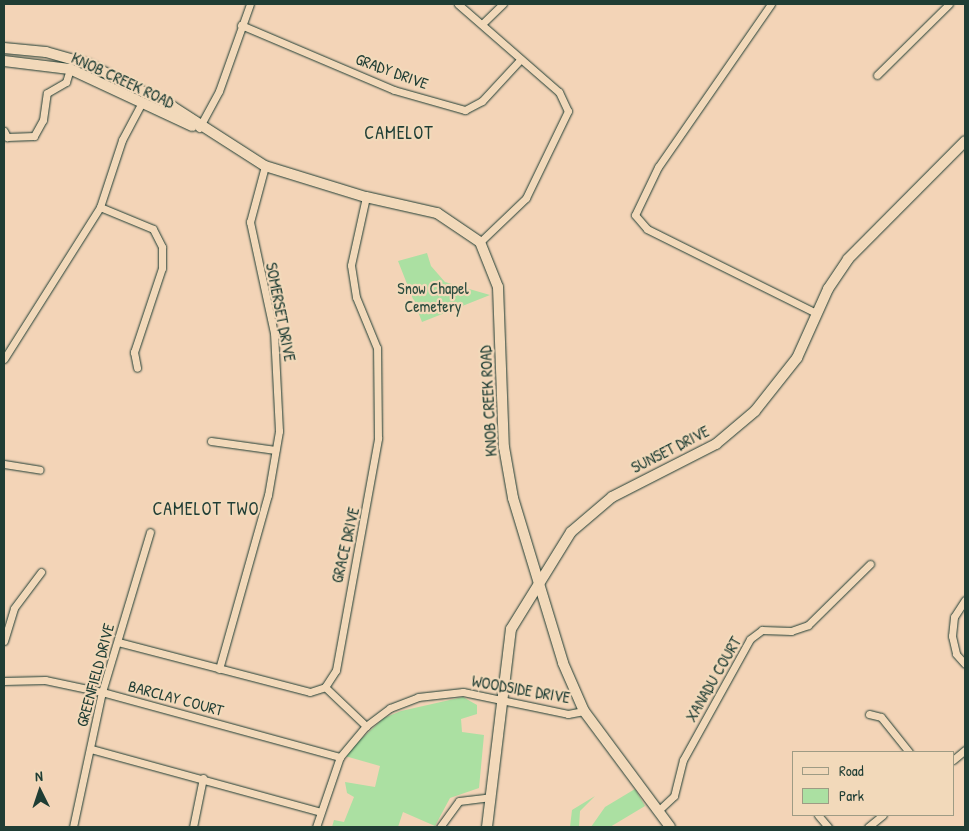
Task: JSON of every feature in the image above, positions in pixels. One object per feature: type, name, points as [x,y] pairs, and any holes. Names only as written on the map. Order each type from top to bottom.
[{"type":"main road","name":"KNOB CREEK ROAD","points":[[4,48],[73,58],[130,84],[173,108],[199,128],[265,166],[366,197],[446,216],[480,242],[498,288],[508,471],[562,663],[584,711],[660,809],[670,827]]},
{"type":"main road","points":[[70,69],[73,58]]},
{"type":"main road","name":"KNOB CREEK ROAD","points":[[4,61],[70,69],[141,105],[199,128]]},
{"type":"main road","points":[[130,84],[141,105],[156,102],[173,108]]},
{"type":"main road","name":"SUNSET DRIVE","points":[[487,827],[492,797],[500,697],[511,629],[539,580],[589,515],[634,484],[716,444],[755,411],[796,358],[816,313],[857,248],[965,140]]},
{"type":"street","points":[[199,128],[220,90],[241,25],[250,4]]},
{"type":"street","points":[[458,4],[559,92],[568,111],[526,198],[480,242]]},
{"type":"street","points":[[482,24],[503,4]]},
{"type":"street","points":[[771,4],[658,167],[635,215],[647,228],[816,313]]},
{"type":"street","points":[[877,75],[949,4]]},
{"type":"street","name":"GRADY DRIVE","points":[[241,25],[394,90],[466,110],[482,101],[520,60]]},
{"type":"street","points":[[4,132],[7,137],[34,136],[43,120],[47,93],[66,82],[70,69]]},
{"type":"street","points":[[4,359],[100,207],[122,140],[141,105]]},
{"type":"street","name":"SOMERSET DRIVE","points":[[219,669],[268,495],[275,450],[278,366],[250,222],[265,166]]},
{"type":"street","name":"GRACE DRIVE","points":[[325,687],[336,670],[378,438],[377,348],[356,297],[351,265],[366,197]]},
{"type":"street","points":[[100,207],[153,229],[162,247],[162,268],[134,352],[137,368]]},
{"type":"street","points":[[211,441],[275,450]]},
{"type":"street","points":[[4,464],[40,470]]},
{"type":"street","name":"GREENFIELD DRIVE","points":[[73,827],[102,692],[150,532]]},
{"type":"street","name":"XANADU COURT","points":[[660,809],[674,796],[683,760],[750,639],[762,630],[791,631],[808,625],[870,564]]},
{"type":"street","points":[[4,641],[14,608],[41,572]]},
{"type":"street","points":[[965,600],[954,617],[952,636],[956,654],[965,664]]},
{"type":"street","points":[[118,642],[300,691],[325,687],[366,726]]},
{"type":"street","name":"BARCLAY COURT","points":[[4,682],[45,680],[102,692],[340,757]]},
{"type":"street","name":"WOODSIDE DRIVE","points":[[316,827],[340,757],[366,726],[390,708],[418,697],[463,692],[500,697],[568,714],[584,711]]},
{"type":"street","points":[[869,714],[881,717],[908,751]]},
{"type":"street","points":[[91,749],[322,812]]},
{"type":"street","points":[[954,759],[965,750]]},
{"type":"street","points":[[193,827],[203,778]]},
{"type":"street","points":[[440,827],[459,801],[492,797]]},
{"type":"street","points":[[819,816],[828,827]]},
{"type":"street","points":[[868,827],[882,816]]},
{"type":"green space","name":"Snow Chapel Cemetery","points":[[427,253],[431,266],[445,282],[490,295],[422,322],[398,261]]},
{"type":"green space","points":[[463,697],[477,705],[477,714],[461,719],[462,732],[484,735],[479,788],[450,798],[435,826],[403,812],[398,827],[332,827],[334,820],[344,822],[354,797],[347,793],[345,782],[375,787],[380,766],[345,756],[359,741],[384,718],[401,711]]},
{"type":"green space","points":[[635,789],[645,806],[610,827],[591,827],[605,807]]},
{"type":"green space","points":[[595,796],[580,811],[579,827],[570,827],[572,810]]},
{"type":"district","name":"CAMELOT","points":[[399,133]]},
{"type":"district","name":"CAMELOT TWO","points":[[206,509]]}]
